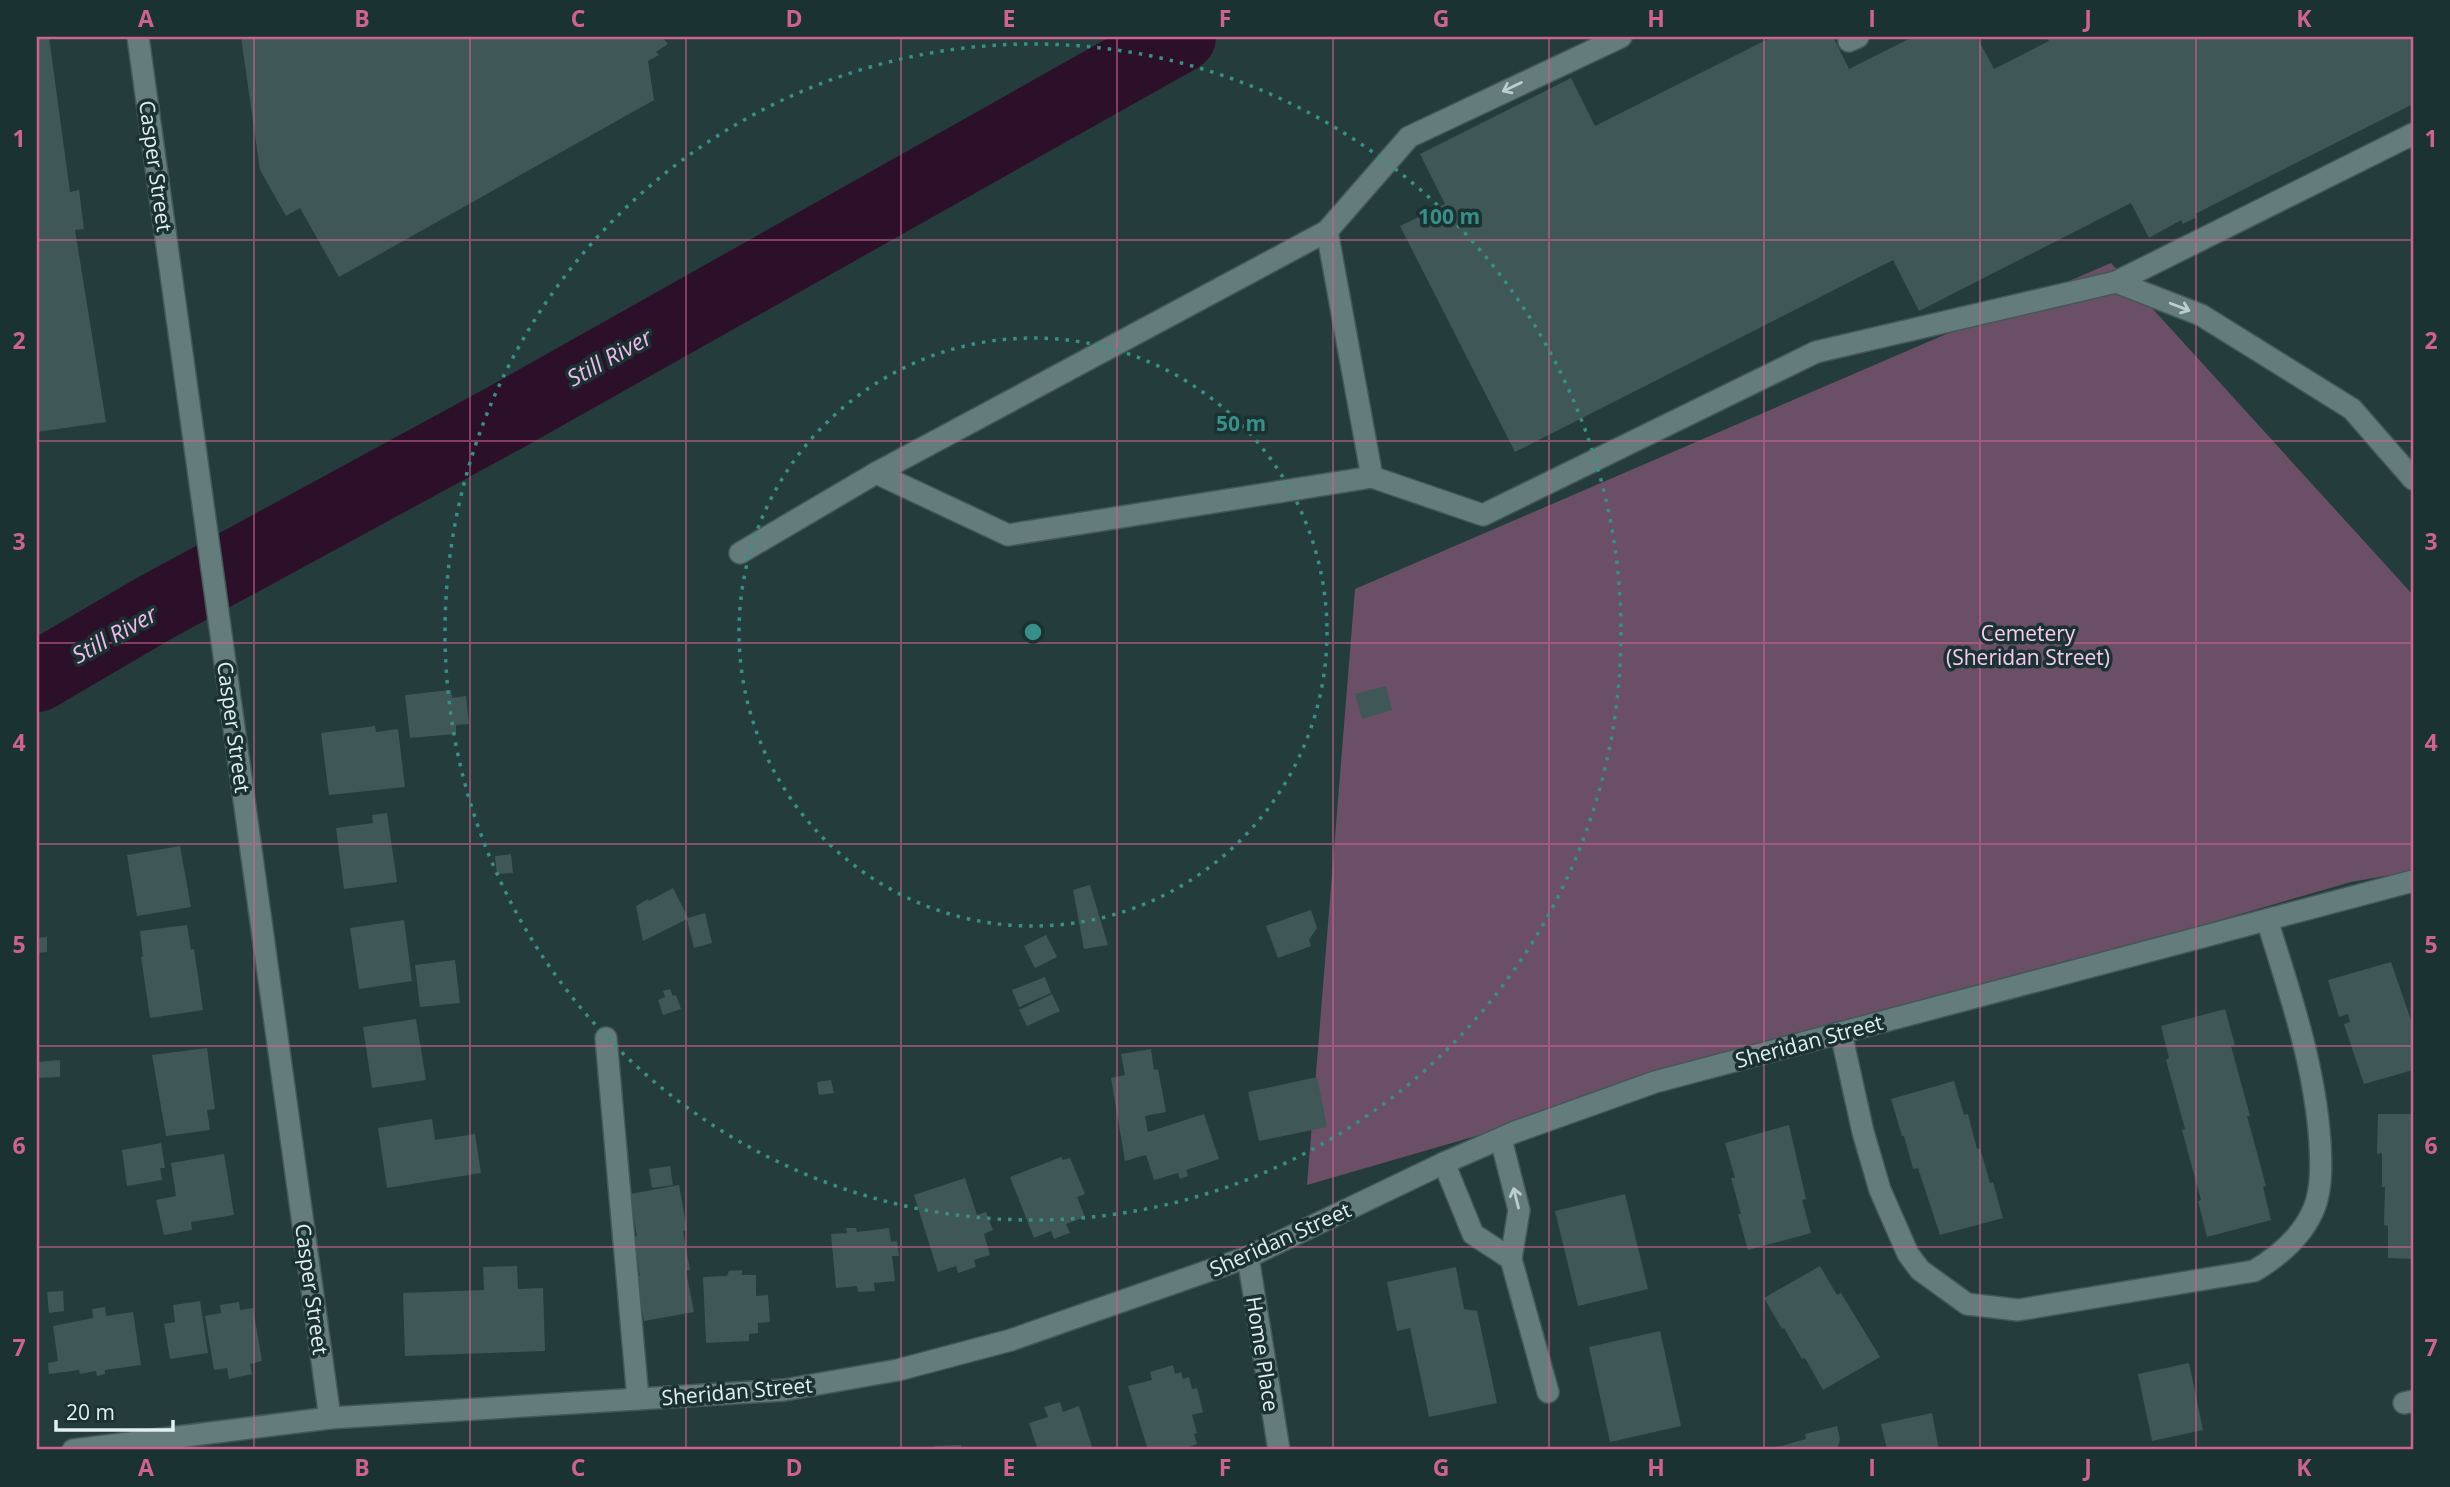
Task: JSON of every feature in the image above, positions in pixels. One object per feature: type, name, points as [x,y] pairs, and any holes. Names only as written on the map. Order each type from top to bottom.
[{"type":"street","name":"Casper Street","points":[[138,37],[330,1418]]},
{"type":"street","points":[[740,553],[876,473],[1327,230],[1409,137],[1622,37]]},
{"type":"street","points":[[876,473],[1008,535],[1372,477],[1483,514],[1815,352],[2116,282],[2413,134]]},
{"type":"street","points":[[1327,230],[1372,477]]},
{"type":"street","points":[[2116,282],[2201,315],[2351,409],[2413,479]]},
{"type":"street","name":"Sheridan Street","points":[[73,1450],[330,1418],[784,1390],[898,1370],[1011,1340],[1248,1257],[1444,1163],[1655,1082],[2413,881]]},
{"type":"street","points":[[1841,1033],[1866,1143],[1880,1190],[1908,1254],[1920,1270],[1966,1304],[2018,1310],[2255,1271],[2275,1259],[2299,1235],[2315,1206],[2322,1174],[2315,1092],[2292,999],[2267,920]]},
{"type":"street","points":[[606,1038],[638,1399]]},
{"type":"street","points":[[1501,1139],[1519,1210],[1511,1259],[1548,1392]]},
{"type":"street","points":[[1444,1163],[1473,1234],[1511,1259]]},
{"type":"street","name":"Home Place","points":[[1248,1257],[1279,1450]]},
{"type":"green space","name":"Cemetery (Sheridan Street)","points":[[2111,263],[2413,595],[2413,871],[2351,882],[1307,1185],[1355,589]]},
{"type":"building","points":[[37,37],[49,37],[70,192],[79,190],[84,229],[75,230],[106,422],[37,432]]},
{"type":"building","points":[[241,37],[662,37],[668,44],[656,52],[659,55],[648,61],[654,100],[339,277],[300,208],[286,216],[260,170]]},
{"type":"building","points":[[1772,37],[1833,37],[1849,69],[1913,37],[1977,37],[1994,69],[2049,41],[2047,39],[2051,37],[2413,37],[2413,104],[2195,214],[2197,217],[2183,224],[2181,220],[2149,238],[2131,203],[1919,311],[1893,260],[1515,452],[1400,226],[1445,204],[1420,154],[1571,78],[1595,126]]},
{"type":"building","points":[[1386,686],[1392,710],[1362,719],[1355,694]]},
{"type":"building","points":[[451,690],[452,698],[466,696],[469,724],[456,725],[456,734],[410,738],[405,695]]},
{"type":"building","points":[[375,726],[376,732],[398,729],[405,787],[329,795],[321,733]]},
{"type":"building","points":[[387,813],[397,882],[344,889],[336,828],[373,823],[372,815]]},
{"type":"building","points":[[180,846],[191,907],[137,916],[127,855]]},
{"type":"building","points":[[511,854],[513,873],[497,874],[495,856]]},
{"type":"building","points":[[1090,885],[1108,945],[1084,949],[1073,890]]},
{"type":"building","points":[[673,888],[688,918],[705,913],[712,943],[694,948],[687,919],[643,941],[636,906]]},
{"type":"building","points":[[1311,910],[1317,928],[1309,940],[1311,946],[1278,958],[1266,926]]},
{"type":"building","points":[[404,920],[412,981],[359,989],[350,928]]},
{"type":"building","points":[[187,925],[191,950],[194,949],[203,1010],[150,1018],[140,931]]},
{"type":"building","points":[[1046,935],[1057,957],[1035,968],[1024,946]]},
{"type":"building","points":[[47,937],[47,952],[37,953],[37,938]]},
{"type":"building","points":[[455,960],[460,1003],[420,1007],[415,965]]},
{"type":"building","points":[[2391,962],[2413,1026],[2413,1070],[2364,1084],[2344,1024],[2350,1022],[2348,1014],[2339,1017],[2328,980]]},
{"type":"building","points":[[1045,977],[1051,993],[1019,1007],[1012,990]]},
{"type":"building","points":[[670,989],[673,996],[676,995],[681,1009],[663,1015],[658,1000],[665,997],[663,991]]},
{"type":"building","points":[[1052,994],[1060,1011],[1027,1026],[1019,1010]]},
{"type":"building","points":[[2225,1009],[2235,1045],[2231,1046],[2250,1116],[2247,1116],[2266,1186],[2263,1187],[2271,1220],[2207,1237],[2198,1201],[2201,1200],[2182,1130],[2185,1129],[2166,1060],[2169,1058],[2161,1026]]},
{"type":"building","points":[[416,1019],[426,1080],[372,1088],[363,1027]]},
{"type":"building","points":[[207,1048],[215,1109],[207,1110],[210,1130],[166,1136],[152,1055]]},
{"type":"building","points":[[1151,1049],[1154,1070],[1158,1069],[1166,1112],[1145,1116],[1148,1132],[1204,1114],[1219,1159],[1186,1170],[1188,1176],[1180,1179],[1178,1173],[1154,1180],[1146,1155],[1125,1161],[1111,1078],[1125,1075],[1121,1054]]},
{"type":"building","points":[[60,1060],[60,1077],[37,1078],[37,1062]]},
{"type":"building","points":[[1317,1077],[1327,1127],[1259,1141],[1248,1092]]},
{"type":"building","points":[[831,1080],[834,1093],[819,1095],[817,1082]]},
{"type":"building","points":[[1954,1081],[1964,1115],[1968,1114],[1977,1149],[1980,1148],[1990,1183],[1993,1182],[2003,1218],[1940,1235],[1918,1168],[1913,1169],[1891,1099]]},
{"type":"building","points":[[2378,1114],[2413,1114],[2413,1259],[2388,1258],[2388,1226],[2384,1225],[2382,1153],[2377,1154]]},
{"type":"building","points":[[432,1119],[435,1140],[475,1134],[481,1173],[387,1188],[378,1128]]},
{"type":"building","points":[[1789,1125],[1806,1199],[1802,1200],[1811,1233],[1748,1250],[1731,1178],[1735,1178],[1725,1143]]},
{"type":"building","points":[[161,1143],[165,1168],[160,1168],[162,1180],[127,1186],[122,1150]]},
{"type":"building","points":[[224,1154],[234,1215],[191,1222],[192,1230],[164,1235],[156,1200],[176,1196],[171,1163]]},
{"type":"building","points":[[1061,1157],[1063,1160],[1070,1158],[1085,1194],[1077,1197],[1085,1217],[1066,1224],[1070,1233],[1054,1239],[1051,1231],[1034,1238],[1010,1177]]},
{"type":"building","points":[[670,1166],[673,1185],[652,1188],[649,1169]]},
{"type":"building","points":[[965,1178],[977,1215],[986,1212],[993,1230],[984,1234],[990,1255],[974,1260],[976,1267],[958,1273],[956,1266],[938,1272],[914,1195]]},
{"type":"building","points":[[679,1185],[687,1230],[683,1231],[690,1270],[686,1271],[694,1312],[644,1321],[636,1277],[640,1276],[633,1237],[637,1236],[630,1194]]},
{"type":"building","points":[[1625,1194],[1648,1289],[1578,1306],[1555,1211]]},
{"type":"building","points":[[846,1228],[856,1228],[857,1232],[889,1228],[891,1242],[897,1241],[899,1256],[892,1256],[895,1281],[874,1283],[875,1291],[858,1292],[857,1286],[836,1288],[831,1234],[847,1233]]},
{"type":"building","points":[[517,1266],[518,1289],[543,1288],[545,1351],[405,1356],[403,1293],[484,1290],[483,1267]]},
{"type":"building","points":[[1820,1266],[1837,1295],[1841,1293],[1880,1357],[1823,1390],[1805,1358],[1802,1359],[1764,1298]]},
{"type":"building","points":[[1456,1267],[1464,1309],[1477,1311],[1497,1403],[1429,1417],[1410,1328],[1397,1331],[1387,1282]]},
{"type":"building","points":[[742,1270],[742,1275],[756,1275],[756,1296],[768,1295],[770,1322],[758,1323],[758,1333],[749,1334],[749,1341],[706,1343],[703,1277],[727,1276],[729,1271]]},
{"type":"building","points":[[63,1291],[64,1311],[49,1313],[47,1292]]},
{"type":"building","points":[[200,1301],[208,1353],[170,1359],[164,1324],[175,1322],[173,1305]]},
{"type":"building","points":[[239,1302],[240,1310],[253,1308],[262,1361],[250,1364],[252,1374],[229,1379],[227,1368],[214,1370],[205,1316],[221,1313],[220,1305]]},
{"type":"building","points":[[105,1307],[106,1316],[133,1312],[141,1365],[105,1370],[105,1374],[97,1376],[96,1371],[80,1374],[79,1370],[49,1374],[48,1363],[58,1361],[53,1326],[93,1318],[92,1309]]},
{"type":"building","points":[[1660,1331],[1681,1426],[1610,1442],[1589,1347]]},
{"type":"building","points":[[2189,1363],[2203,1430],[2152,1441],[2138,1374]]},
{"type":"building","points":[[1173,1365],[1175,1374],[1181,1372],[1183,1379],[1189,1377],[1192,1389],[1197,1388],[1203,1412],[1192,1415],[1197,1444],[1181,1450],[1148,1450],[1128,1386],[1152,1380],[1150,1372]]},
{"type":"building","points":[[1060,1402],[1063,1412],[1079,1406],[1093,1450],[1038,1450],[1029,1423],[1048,1417],[1044,1407]]},
{"type":"building","points":[[1932,1413],[1939,1450],[1887,1450],[1881,1424]]},
{"type":"building","points":[[1837,1426],[1840,1439],[1837,1450],[1773,1448],[1806,1439],[1805,1434]]},
{"type":"building","points":[[961,1445],[961,1450],[935,1450],[935,1446]]},
{"type":"waterway","name":"Still River","points":[[37,677],[153,609],[508,416],[1181,37]]}]
